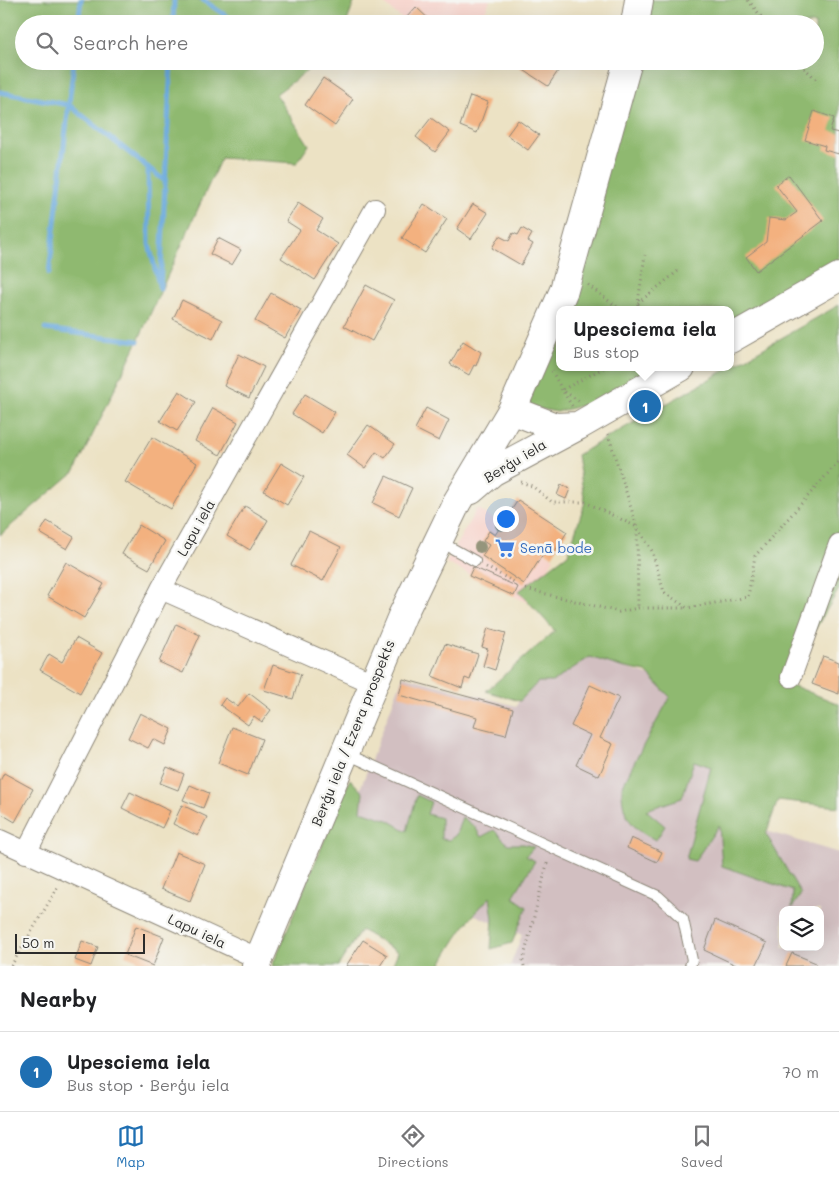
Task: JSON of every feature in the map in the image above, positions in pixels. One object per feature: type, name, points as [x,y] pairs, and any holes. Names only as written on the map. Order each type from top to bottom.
[{"type":"main road","points":[[636,15],[639,0]]},
{"type":"main road","name":"Berģu iela / Ezera prospekts","points":[[557,306],[570,271],[626,70]]},
{"type":"main road","points":[[734,337],[839,278]]},
{"type":"main road","name":"Berģu iela / Ezera prospekts","points":[[257,963],[373,683],[438,540],[457,502],[512,410],[556,309]]},
{"type":"main road","name":"Berģu iela","points":[[457,502],[492,472],[589,420],[674,371]]},
{"type":"main road","name":"Berģu iela","points":[[512,410],[555,427],[589,420]]},
{"type":"street","name":"Lapu iela","points":[[26,853],[161,589],[375,209]]},
{"type":"street","points":[[791,677],[839,544]]},
{"type":"street","points":[[161,589],[373,683]]},
{"type":"street","name":"Lapu iela","points":[[0,840],[257,963]]},
{"type":"lane","points":[[438,540],[475,561]]},
{"type":"lane","points":[[345,754],[658,896],[683,919],[692,960],[690,966]]},
{"type":"path","points":[[748,0],[760,15]]},
{"type":"path","points":[[806,70],[817,80]]},
{"type":"path","points":[[637,304],[645,254]]},
{"type":"path","points":[[570,271],[614,306]]},
{"type":"path","points":[[637,304],[678,271]]},
{"type":"path","points":[[542,341],[549,365],[562,390],[614,448],[637,527],[638,608]]},
{"type":"path","points":[[562,390],[598,371]]},
{"type":"path","points":[[526,589],[620,612],[638,608],[687,608],[748,598],[755,556],[839,461]]},
{"type":"path","points":[[492,472],[532,486],[552,502],[585,502],[637,527],[652,551],[664,592],[687,608]]},
{"type":"path","points":[[475,561],[516,583]]},
{"type":"path","points":[[522,966],[552,848]]},
{"type":"path","points":[[11,966],[68,872]]},
{"type":"shaded area","points":[[380,0],[490,0],[484,15],[398,15]]},
{"type":"shaded area","points":[[477,508],[554,558],[528,603],[446,563]]},
{"type":"shaded area","points":[[552,645],[765,712],[730,820],[839,853],[839,966],[510,966],[522,935],[335,855],[403,676],[516,706]]},
{"type":"green space","points":[[0,0],[355,0],[349,15],[15,15],[15,70],[308,70],[276,94],[309,145],[297,163],[221,158],[138,341],[75,471],[0,535]]},
{"type":"green space","points":[[649,0],[839,0],[839,261],[734,321],[734,306],[564,306],[632,70],[824,70],[824,15],[645,15]]},
{"type":"green space","points":[[839,305],[839,589],[784,682],[839,704],[839,807],[778,800],[766,834],[801,894],[793,906],[793,891],[722,866],[719,825],[695,861],[686,859],[711,767],[694,761],[682,798],[646,810],[665,826],[656,840],[641,832],[630,821],[624,808],[622,790],[635,760],[670,697],[646,672],[621,667],[590,657],[552,682],[538,682],[520,701],[486,691],[555,631],[519,591],[568,554],[585,502],[577,455],[724,371],[734,371],[734,365]]},
{"type":"green space","points":[[556,325],[556,371],[646,371],[591,403],[557,412],[520,405]]},
{"type":"green space","points":[[350,779],[363,793],[361,811],[388,820],[407,831],[417,795],[431,802],[427,814],[441,818],[441,839],[449,840],[456,835],[462,817],[475,827],[481,837],[494,830],[508,844],[524,844],[534,847],[526,856],[535,861],[513,897],[527,907],[512,943],[491,949],[493,919],[490,897],[462,930],[440,966],[392,966],[398,952],[361,930],[338,966],[272,966]]},
{"type":"building","points":[[416,7],[424,15],[409,15]]},
{"type":"building","points":[[524,70],[559,70],[548,86]]},
{"type":"building","points":[[323,78],[353,99],[335,126],[305,105]]},
{"type":"building","points":[[470,96],[488,102],[477,133],[460,126]]},
{"type":"building","points":[[814,111],[834,118],[830,131],[839,133],[839,154],[824,150],[825,146],[805,140]]},
{"type":"building","points":[[431,118],[450,132],[435,152],[416,137]]},
{"type":"building","points":[[518,120],[539,135],[528,150],[507,135]]},
{"type":"building","points":[[789,175],[823,221],[756,271],[746,257],[766,242],[769,218],[786,220],[797,212],[776,185]]},
{"type":"building","points":[[298,203],[323,219],[316,230],[338,244],[315,280],[281,258],[300,230],[286,221]]},
{"type":"building","points":[[424,204],[447,219],[425,253],[402,238]]},
{"type":"building","points":[[473,204],[488,213],[471,239],[457,229]]},
{"type":"building","points":[[522,228],[532,234],[528,241],[533,244],[521,265],[492,248],[499,236],[509,241],[513,233],[518,235]]},
{"type":"building","points":[[218,238],[241,250],[232,265],[210,254]]},
{"type":"building","points":[[366,285],[394,300],[372,341],[344,326]]},
{"type":"building","points":[[271,293],[301,310],[285,338],[255,321]]},
{"type":"building","points":[[182,300],[222,320],[213,339],[173,319]]},
{"type":"building","points":[[463,341],[481,352],[476,366],[474,365],[469,375],[450,364]]},
{"type":"building","points":[[239,354],[264,367],[249,398],[224,386]]},
{"type":"building","points":[[179,391],[196,402],[177,431],[160,421]]},
{"type":"building","points":[[305,394],[335,412],[322,433],[292,414]]},
{"type":"building","points":[[213,408],[238,422],[220,455],[195,441]]},
{"type":"building","points":[[426,408],[449,420],[439,441],[415,429]]},
{"type":"building","points":[[368,425],[395,444],[385,458],[376,452],[365,468],[347,455]]},
{"type":"building","points":[[152,437],[197,463],[171,509],[125,482]]},
{"type":"building","points":[[281,463],[304,477],[287,505],[264,491]]},
{"type":"building","points":[[386,476],[412,488],[399,516],[373,503]]},
{"type":"building","points":[[561,485],[570,489],[566,499],[557,495]]},
{"type":"building","points":[[518,500],[567,532],[552,556],[545,551],[524,584],[482,556],[489,545],[483,541],[489,531],[495,535]]},
{"type":"building","points":[[245,506],[268,520],[250,550],[227,536]]},
{"type":"building","points":[[47,521],[74,537],[67,549],[40,533]]},
{"type":"building","points":[[139,525],[165,541],[149,569],[122,554]]},
{"type":"building","points":[[309,531],[341,547],[323,581],[291,565]]},
{"type":"building","points":[[66,562],[104,584],[84,618],[47,596]]},
{"type":"building","points":[[473,567],[518,587],[514,596],[469,576]]},
{"type":"building","points":[[176,624],[200,635],[183,673],[159,662]]},
{"type":"building","points":[[488,628],[506,633],[495,670],[483,666],[488,649],[482,647]]},
{"type":"building","points":[[76,638],[102,653],[80,693],[40,670],[49,654],[62,662]]},
{"type":"building","points":[[445,644],[478,654],[470,680],[465,678],[462,688],[432,676]]},
{"type":"building","points":[[823,656],[839,662],[839,694],[812,684]]},
{"type":"building","points":[[273,665],[301,674],[293,699],[264,690]]},
{"type":"building","points":[[403,679],[513,709],[506,735],[474,727],[477,717],[399,695]]},
{"type":"building","points":[[590,685],[619,698],[600,738],[613,744],[599,776],[576,765],[590,735],[571,726]]},
{"type":"building","points":[[249,693],[271,710],[262,722],[254,716],[248,725],[220,705],[225,698],[238,707]]},
{"type":"building","points":[[140,713],[172,729],[165,745],[153,739],[148,748],[128,738]]},
{"type":"building","points":[[232,727],[262,739],[248,775],[218,763]]},
{"type":"building","points":[[167,767],[184,774],[178,790],[160,783]]},
{"type":"building","points":[[4,773],[33,789],[15,822],[0,813],[0,781]]},
{"type":"building","points":[[190,785],[209,793],[203,808],[183,800]]},
{"type":"building","points":[[130,792],[170,811],[162,828],[122,808]]},
{"type":"building","points":[[182,805],[207,817],[198,836],[173,824]]},
{"type":"building","points":[[631,838],[662,852],[657,862],[627,848]]},
{"type":"building","points":[[176,852],[205,864],[190,901],[161,889]]},
{"type":"building","points":[[715,920],[767,943],[756,966],[738,966],[704,950]]},
{"type":"building","points":[[136,926],[164,937],[153,966],[125,955]]},
{"type":"building","points":[[363,940],[387,955],[380,966],[346,966]]},
{"type":"building","points":[[82,941],[98,947],[91,966],[75,960]]},
{"type":"building","points":[[792,953],[816,963],[815,966],[786,966]]},
{"type":"waterway","points":[[79,15],[81,0]]},
{"type":"waterway","points":[[173,15],[174,0]]},
{"type":"waterway","points":[[203,0],[225,15]]},
{"type":"waterway","points":[[49,273],[73,70]]},
{"type":"waterway","points":[[148,167],[149,244],[160,289],[171,70]]},
{"type":"waterway","points":[[0,92],[69,105],[165,181]]},
{"type":"waterway","points":[[45,329],[138,341]]},
{"type":"place","name":"Upesciema iela","points":[[645,406]]},
{"type":"place","name":"Senā bode","points":[[505,548]]}]
